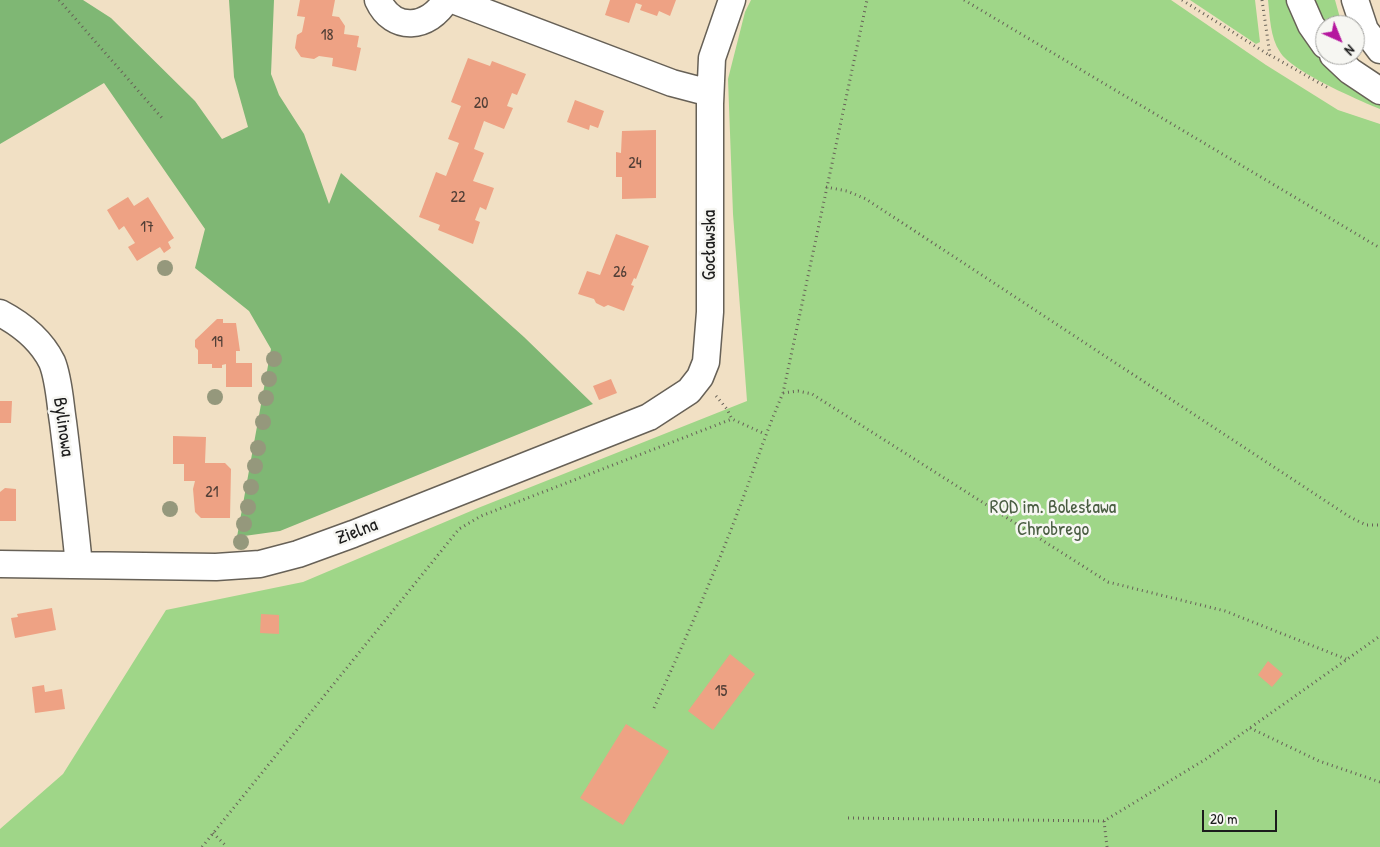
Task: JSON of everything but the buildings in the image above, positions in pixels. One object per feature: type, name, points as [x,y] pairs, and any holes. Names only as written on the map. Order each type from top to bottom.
[{"type":"street","points":[[378,0],[382,8],[392,18],[406,24],[432,18],[446,0]]},
{"type":"street","points":[[453,0],[672,84],[710,93]]},
{"type":"street","name":"Gocławska","points":[[689,391],[700,377],[706,362],[710,312],[710,93],[712,58],[732,0]]},
{"type":"street","points":[[1300,0],[1315,30]]},
{"type":"street","points":[[1355,0],[1365,30],[1380,50]]},
{"type":"street","points":[[1344,65],[1380,91]]},
{"type":"street","name":"Bylinowa","points":[[0,314],[18,322],[36,339],[52,362],[66,447],[79,565]]},
{"type":"street","name":"Zielna","points":[[0,564],[216,567],[260,564],[298,554],[353,534],[649,417],[689,391]]},
{"type":"path","points":[[58,0],[162,118]]},
{"type":"path","points":[[654,708],[694,620],[746,489],[764,434],[783,393],[867,0]]},
{"type":"path","points":[[964,0],[1380,248]]},
{"type":"path","points":[[1182,0],[1270,55],[1334,91]]},
{"type":"path","points":[[1262,0],[1270,55]]},
{"type":"path","points":[[826,187],[847,191],[866,199],[1350,517],[1366,525],[1380,525]]},
{"type":"path","points":[[783,393],[798,391],[812,394],[1108,582],[1224,611],[1346,659]]},
{"type":"path","points":[[728,409],[732,419],[764,434]]},
{"type":"path","points":[[202,847],[459,529],[482,516],[732,419]]},
{"type":"path","points":[[848,818],[1104,821],[1206,759],[1380,636]]},
{"type":"path","points":[[1250,728],[1318,760],[1380,782]]},
{"type":"path","points":[[1104,821],[1107,847]]},
{"type":"path","points":[[214,833],[227,847]]},
{"type":"green space","points":[[0,0],[83,0],[111,18],[195,101],[222,139],[248,127],[234,77],[229,0],[274,0],[271,74],[279,95],[304,134],[329,204],[341,173],[524,337],[593,404],[280,531],[237,537],[271,349],[249,311],[195,268],[205,229],[104,83],[0,144]]},
{"type":"green space","name":"ROD im. Bolesława Chrobrego","points":[[751,0],[1171,0],[1266,65],[1338,110],[1380,124],[1380,847],[0,847],[0,829],[63,774],[166,610],[303,582],[478,508],[747,401],[733,214],[728,79],[745,12]]},
{"type":"green space","points":[[1190,0],[1255,0],[1260,42],[1256,44]]},
{"type":"green space","points":[[1268,0],[1291,0],[1315,27],[1315,65],[1349,65],[1380,100],[1380,109],[1326,84],[1297,68],[1280,52],[1274,40]]},
{"type":"green space","points":[[1311,0],[1335,0],[1339,15],[1319,15]]}]
